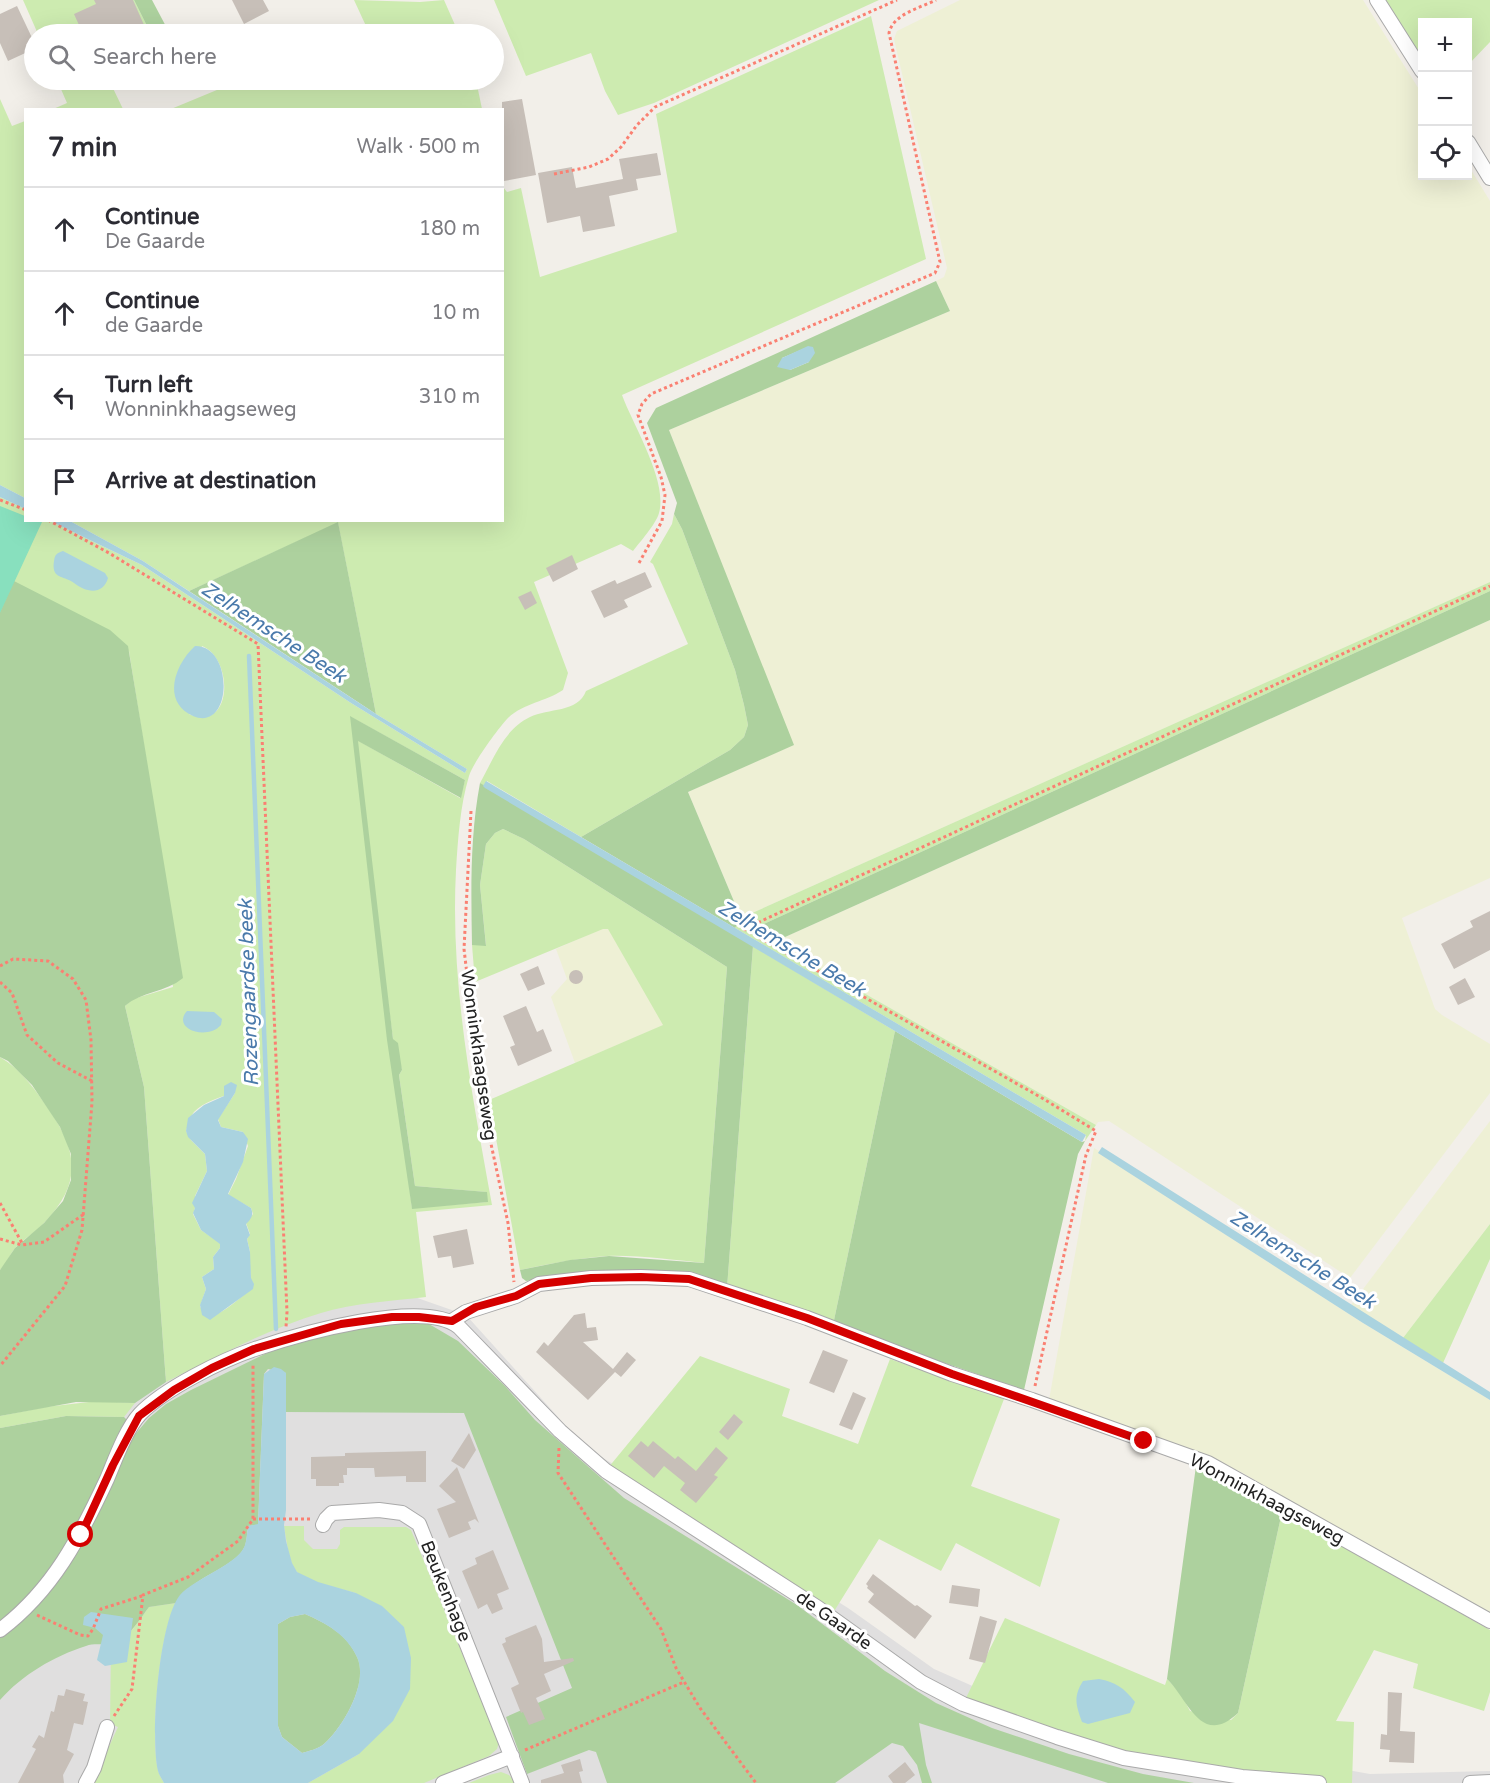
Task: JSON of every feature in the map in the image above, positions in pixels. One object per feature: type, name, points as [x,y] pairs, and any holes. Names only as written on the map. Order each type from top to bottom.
[{"type":"street","points":[[1377,0],[1418,65]]},
{"type":"street","points":[[1472,150],[1490,178]]},
{"type":"street","name":"Wonninkhaagseweg","points":[[452,1321],[476,1307],[516,1296],[539,1284],[591,1278],[689,1279],[807,1318],[952,1374],[1208,1463],[1490,1621]]},
{"type":"street","points":[[0,1630],[25,1608],[55,1573],[81,1535],[113,1465],[139,1416],[151,1405],[191,1380],[254,1349],[341,1324],[392,1317],[452,1321]]},
{"type":"street","name":"de Gaarde","points":[[452,1321],[560,1431],[606,1471],[818,1608],[921,1682],[963,1704],[1124,1758],[1242,1777],[1319,1783]]},
{"type":"street","name":"Beukenhage","points":[[323,1525],[332,1513],[380,1510],[402,1513],[418,1524],[522,1783]]},
{"type":"street","points":[[86,1783],[94,1768],[107,1727]]},
{"type":"street","points":[[443,1783],[512,1756]]},
{"type":"street","points":[[1470,1783],[1490,1782]]},
{"type":"path","points":[[554,174],[589,167],[608,159],[655,107],[897,0]]},
{"type":"path","points":[[639,562],[662,521],[664,495],[661,477],[638,415],[642,404],[651,394],[935,273],[940,262],[889,33],[890,26],[897,18],[936,0]]},
{"type":"path","points":[[0,500],[24,509]]},
{"type":"path","points":[[52,522],[109,553],[258,644],[287,1312],[284,1340]]},
{"type":"path","points":[[1032,1400],[1086,1155],[1096,1131],[744,929],[1490,586]]},
{"type":"path","name":"Wonninkhaagseweg","points":[[471,811],[464,948],[482,1102],[508,1223],[516,1296]]},
{"type":"path","points":[[0,966],[13,959],[48,962],[73,979],[86,1000],[91,1040],[92,1082],[92,1112],[82,1230],[65,1286],[0,1366]]},
{"type":"path","points":[[0,982],[12,993],[27,1035],[58,1063],[92,1082]]},
{"type":"path","points":[[0,1203],[22,1245]]},
{"type":"path","points":[[0,1239],[22,1245],[44,1242],[84,1214]]},
{"type":"path","points":[[25,1608],[80,1635],[88,1635],[101,1609],[188,1577],[238,1540],[255,1519],[254,1349]]},
{"type":"path","points":[[560,1431],[558,1473],[661,1629],[676,1668],[700,1708],[756,1783]]},
{"type":"path","points":[[255,1519],[295,1519]]},
{"type":"path","points":[[107,1727],[132,1689],[143,1595]]},
{"type":"path","points":[[512,1756],[684,1682]]},
{"type":"shaded area","points":[[406,1294],[466,1315],[586,1448],[701,1516],[848,1608],[934,1669],[1041,1716],[1370,1774],[1490,1771],[1490,1783],[0,1783],[0,1612],[136,1390],[324,1299]]},
{"type":"green space","points":[[23,0],[134,0],[146,24],[34,24]]},
{"type":"green space","points":[[134,0],[152,0],[165,24],[146,24]]},
{"type":"green space","points":[[354,0],[420,2],[444,0],[455,24],[365,24]]},
{"type":"green space","points":[[494,0],[879,0],[654,103],[618,115],[605,91],[591,53],[526,76]]},
{"type":"green space","points":[[960,0],[1363,0],[1418,88],[1418,180],[1472,180],[1472,172],[1490,201],[1490,582],[741,918],[688,792],[793,745],[669,430],[950,311],[936,281],[944,277],[947,268],[894,39],[897,31]]},
{"type":"green space","points":[[1384,0],[1490,0],[1490,42],[1472,61],[1472,18],[1418,18],[1418,55]]},
{"type":"green space","points":[[871,16],[926,259],[622,395],[648,453],[659,485],[659,513],[648,533],[633,551],[621,544],[534,582],[568,673],[563,690],[520,709],[507,719],[486,747],[469,776],[461,811],[456,870],[456,954],[470,1080],[492,1205],[416,1212],[426,1297],[373,1303],[321,1313],[242,1344],[166,1382],[144,1087],[125,1006],[133,999],[173,987],[150,784],[129,651],[0,612],[0,497],[24,509],[24,522],[52,522],[142,565],[351,703],[465,773],[467,769],[376,714],[338,523],[189,591],[143,561],[72,522],[504,522],[504,188],[507,192],[521,188],[540,277],[677,232],[656,114]],"holes":[[[202,646],[212,653],[220,665],[224,678],[221,704],[214,713],[204,717],[189,714]],[[351,717],[465,780],[460,798],[357,740],[387,994],[393,1039],[402,1070],[399,1075],[415,1186],[486,1192],[487,1202],[412,1208]],[[235,1093],[218,1119],[221,1127],[243,1132],[248,1146],[228,1195],[251,1208],[253,1214],[246,1223],[250,1234],[247,1239],[252,1289],[221,1312],[203,1312],[200,1306],[206,1289],[202,1277],[214,1269],[213,1257],[220,1248],[220,1243],[201,1230],[193,1214],[195,1196],[207,1171],[205,1154],[191,1140],[186,1131],[191,1116],[198,1108]]]},
{"type":"green space","points":[[61,90],[114,90],[123,108],[56,108],[67,103]]},
{"type":"green space","points":[[217,90],[478,90],[482,108],[173,108]]},
{"type":"green space","points":[[0,99],[12,126],[24,121],[24,497],[0,485]]},
{"type":"green space","points":[[936,281],[950,311],[669,430],[794,745],[688,792],[741,918],[735,928],[581,837],[730,750],[744,737],[748,725],[735,670],[682,529],[674,514],[677,503],[647,423],[656,408]],"holes":[[[808,347],[809,362],[790,370],[782,358]]]},
{"type":"green space","points":[[0,506],[24,516],[24,522],[42,522],[0,613]]},
{"type":"green space","points":[[674,514],[682,529],[735,670],[748,725],[744,737],[730,750],[581,837],[487,781],[483,786],[480,783],[506,737],[521,722],[537,714],[570,707],[582,698],[586,691],[688,644],[653,564],[650,562],[672,524]]},
{"type":"green space","points":[[338,522],[376,714],[189,591]]},
{"type":"green space","points":[[14,581],[110,630],[128,646],[183,978],[169,987],[139,997],[125,1006],[144,1087],[166,1382],[135,1403],[76,1402],[0,1416],[0,1270],[15,1248],[44,1223],[63,1201],[71,1180],[71,1154],[60,1127],[32,1085],[8,1061],[0,1057],[0,612]]},
{"type":"green space","points":[[1490,582],[1490,591],[755,928],[774,942],[1096,1125],[1085,1141],[1086,1135],[735,928],[741,918]]},
{"type":"green space","points":[[1490,591],[1490,620],[774,942],[755,928]]},
{"type":"green space","points":[[1490,620],[1490,878],[1402,918],[1435,1009],[1490,1044],[1490,1093],[1350,1278],[1109,1121],[1098,1122],[1096,1125],[774,942]]},
{"type":"green space","points":[[350,716],[465,780],[461,798],[358,741],[393,1039],[398,1043],[402,1070],[399,1075],[415,1186],[487,1192],[488,1202],[412,1209],[387,1040]]},
{"type":"green space","points":[[480,783],[753,946],[727,1288],[578,1274],[526,1281],[522,1278],[520,1270],[570,1260],[609,1256],[704,1263],[727,967],[524,839],[503,829],[495,833],[486,844],[480,885],[486,946],[472,945],[473,843]]},
{"type":"green space","points":[[503,829],[524,839],[727,967],[704,1263],[607,1256],[520,1270],[489,1100],[663,1025],[608,929],[603,929],[475,982],[472,945],[486,945],[480,885],[486,844],[495,833]]},
{"type":"green space","points":[[603,928],[608,928],[664,1025],[575,1063],[551,997],[567,979],[556,949]]},
{"type":"green space","points":[[753,946],[895,1031],[833,1325],[727,1288]]},
{"type":"green space","points":[[895,1031],[1082,1142],[1085,1141],[1078,1154],[1024,1390],[833,1325]]},
{"type":"green space","points":[[0,1057],[22,1075],[50,1111],[66,1141],[71,1155],[72,1168],[65,1195],[56,1209],[41,1226],[16,1247],[0,1270]]},
{"type":"green space","points":[[1490,1121],[1490,1224],[1403,1338],[1351,1305]]},
{"type":"green space","points":[[1094,1148],[1363,1323],[1490,1400],[1490,1613],[1454,1596],[1241,1472],[1049,1400]]},
{"type":"green space","points":[[1490,1224],[1490,1259],[1443,1363],[1403,1338]]},
{"type":"green space","points":[[392,1322],[429,1324],[458,1341],[505,1386],[535,1420],[624,1498],[797,1605],[885,1671],[936,1703],[992,1728],[1069,1754],[1143,1774],[1194,1783],[1108,1783],[919,1723],[926,1765],[932,1783],[922,1783],[917,1765],[903,1746],[892,1743],[835,1783],[607,1783],[596,1752],[589,1750],[527,1774],[506,1717],[572,1688],[464,1413],[285,1412],[286,1373],[268,1369],[264,1374],[258,1525],[248,1526],[245,1546],[240,1554],[191,1586],[176,1603],[149,1607],[123,1639],[111,1644],[90,1645],[62,1655],[39,1667],[18,1682],[0,1700],[0,1635],[60,1578],[76,1554],[132,1438],[149,1418],[166,1404],[191,1390],[273,1350],[323,1335]]},
{"type":"green space","points":[[700,1356],[790,1389],[782,1416],[858,1444],[890,1359],[1004,1399],[971,1486],[1060,1519],[1040,1587],[956,1543],[941,1571],[879,1539],[833,1613],[750,1557],[608,1468]]},
{"type":"green space","points":[[98,1401],[135,1403],[124,1417],[66,1416],[0,1428],[0,1416],[45,1407]]},
{"type":"green space","points":[[66,1416],[124,1417],[128,1421],[61,1558],[37,1591],[0,1624],[0,1428]]},
{"type":"green space","points":[[1196,1466],[1229,1481],[1282,1512],[1238,1713],[1225,1722],[1214,1725],[1205,1723],[1196,1717],[1167,1679]]},
{"type":"green space","points":[[1282,1512],[1490,1630],[1490,1692],[1484,1711],[1413,1688],[1418,1664],[1374,1650],[1336,1721],[1354,1722],[1352,1783],[1311,1783],[1152,1762],[965,1700],[1005,1618],[1165,1685],[1167,1679],[1181,1694],[1190,1711],[1231,1720],[1238,1713]]},
{"type":"green space","points":[[284,1526],[304,1526],[304,1540],[313,1549],[337,1549],[340,1544],[340,1530],[344,1527],[406,1527],[411,1530],[499,1742],[497,1749],[489,1756],[424,1783],[308,1783],[359,1754],[356,1593],[316,1582],[297,1572],[290,1557]]},
{"type":"green space","points":[[176,1603],[165,1637],[156,1711],[156,1755],[158,1772],[164,1783],[92,1783],[118,1727],[110,1724],[111,1643],[133,1629],[149,1607]]},
{"type":"green space","points":[[305,1614],[321,1621],[348,1642],[357,1657],[360,1679],[352,1704],[339,1727],[322,1746],[302,1753],[282,1737],[278,1726],[278,1624],[290,1617]]},
{"type":"green space","points":[[501,1772],[509,1775],[516,1783],[469,1783],[489,1775]]},
{"type":"water","points":[[808,346],[813,347],[815,353],[809,362],[790,370],[777,367],[782,358]]},
{"type":"water","points":[[0,485],[24,497],[24,509],[0,497]]},
{"type":"water","points":[[52,522],[72,522],[143,561],[376,714],[467,769],[465,773],[351,703],[142,565]]},
{"type":"water","points":[[63,551],[105,573],[108,578],[106,584],[98,590],[83,589],[56,574],[54,559]]},
{"type":"water","points":[[195,646],[208,649],[217,659],[222,672],[224,687],[221,701],[216,712],[206,718],[193,716],[183,710],[174,692],[177,672]]},
{"type":"water","points":[[486,781],[1086,1135],[1082,1142],[485,788],[483,786]]},
{"type":"water","points":[[187,1011],[214,1012],[222,1019],[221,1025],[208,1032],[193,1031],[184,1023],[183,1017]]},
{"type":"water","points":[[231,1082],[237,1085],[235,1093],[218,1120],[221,1127],[243,1132],[248,1139],[243,1162],[228,1194],[252,1210],[252,1217],[246,1224],[250,1235],[247,1239],[251,1278],[254,1284],[253,1289],[210,1320],[202,1315],[200,1305],[206,1289],[202,1277],[214,1269],[213,1257],[220,1248],[220,1244],[201,1230],[193,1213],[195,1208],[192,1203],[207,1171],[205,1154],[188,1137],[186,1131],[188,1118],[204,1105],[224,1096],[224,1086]]},
{"type":"water","points":[[1102,1147],[1490,1392],[1490,1400],[1363,1323],[1098,1153]]},
{"type":"water","points":[[274,1367],[286,1373],[286,1510],[284,1525],[292,1563],[297,1572],[318,1582],[356,1593],[382,1606],[404,1627],[411,1658],[410,1689],[393,1721],[359,1754],[308,1783],[164,1783],[158,1771],[155,1733],[158,1680],[167,1628],[180,1595],[226,1565],[241,1552],[245,1545],[248,1526],[258,1524],[264,1374]],"holes":[[[305,1614],[328,1626],[348,1642],[357,1657],[360,1679],[352,1704],[339,1727],[322,1746],[302,1753],[282,1737],[278,1726],[278,1624],[290,1617]]]},
{"type":"water","points":[[91,1612],[133,1618],[127,1662],[105,1666],[97,1660],[103,1635],[95,1628],[83,1625],[84,1617]]},
{"type":"water","points":[[1099,1679],[1119,1686],[1135,1702],[1130,1713],[1088,1724],[1082,1722],[1080,1716],[1076,1701],[1078,1692],[1083,1681]]},
{"type":"building","points":[[94,0],[133,0],[144,24],[78,24],[74,14],[96,4]]},
{"type":"building","points":[[232,0],[263,0],[269,11],[244,24]]},
{"type":"building","points":[[17,6],[26,24],[24,54],[8,61],[0,43],[0,14]]},
{"type":"building","points":[[522,99],[536,175],[504,181],[504,108],[502,108],[502,102]]},
{"type":"building","points":[[657,153],[661,175],[636,179],[638,190],[609,196],[615,226],[583,232],[580,216],[547,223],[538,173],[572,167],[576,188],[623,179],[619,159]]},
{"type":"building","points":[[572,555],[578,569],[553,582],[546,568]]},
{"type":"building","points":[[645,572],[652,587],[624,600],[628,607],[604,618],[591,591],[615,580],[617,584]]},
{"type":"building","points":[[531,591],[537,603],[525,610],[518,597]]},
{"type":"building","points":[[1490,911],[1490,950],[1454,969],[1441,944],[1473,927],[1470,921]]},
{"type":"building","points":[[538,966],[545,984],[528,991],[520,974]]},
{"type":"building","points":[[573,970],[579,970],[583,977],[579,984],[573,984],[569,980],[569,974]]},
{"type":"building","points":[[1465,978],[1475,997],[1458,1005],[1449,987]]},
{"type":"building","points":[[526,1006],[537,1032],[543,1029],[552,1051],[518,1066],[510,1047],[515,1045],[503,1016]]},
{"type":"building","points":[[467,1229],[474,1264],[453,1268],[451,1256],[438,1258],[433,1236]]},
{"type":"building","points":[[585,1313],[587,1328],[596,1327],[598,1340],[583,1342],[613,1369],[627,1352],[636,1360],[621,1377],[615,1372],[588,1400],[536,1352],[544,1342],[548,1346],[574,1315]]},
{"type":"building","points":[[823,1350],[848,1360],[834,1393],[809,1383]]},
{"type":"building","points":[[853,1392],[866,1398],[852,1430],[839,1425]]},
{"type":"building","points":[[734,1414],[743,1422],[728,1440],[719,1432]]},
{"type":"building","points":[[469,1433],[476,1450],[464,1469],[451,1461]]},
{"type":"building","points":[[641,1441],[648,1447],[653,1441],[675,1459],[678,1456],[696,1471],[716,1447],[728,1458],[714,1475],[718,1477],[696,1503],[680,1490],[685,1483],[664,1466],[654,1478],[628,1456]]},
{"type":"building","points":[[426,1451],[426,1482],[406,1482],[406,1476],[375,1477],[374,1468],[347,1468],[347,1475],[343,1475],[344,1483],[339,1483],[339,1486],[316,1486],[316,1479],[311,1479],[311,1457],[345,1456],[345,1453]]},
{"type":"building","points":[[457,1467],[479,1523],[475,1519],[468,1522],[471,1529],[449,1538],[437,1509],[456,1502],[439,1486]]},
{"type":"building","points":[[493,1550],[509,1589],[497,1594],[503,1609],[492,1614],[487,1604],[478,1609],[462,1571],[477,1564],[475,1558]]},
{"type":"building","points":[[873,1574],[932,1616],[915,1639],[868,1602],[874,1594],[866,1584]]},
{"type":"building","points":[[952,1585],[980,1589],[978,1607],[949,1603]]},
{"type":"building","points":[[980,1616],[997,1621],[985,1663],[969,1659]]},
{"type":"building","points":[[536,1625],[542,1639],[544,1662],[573,1658],[574,1661],[544,1674],[551,1691],[536,1698],[545,1719],[529,1725],[523,1712],[521,1713],[511,1688],[519,1684],[502,1644],[506,1642],[505,1638]]},
{"type":"building","points":[[66,1689],[85,1694],[83,1701],[88,1702],[83,1725],[74,1723],[67,1750],[74,1754],[63,1775],[64,1783],[18,1783],[36,1749],[32,1747],[39,1735],[44,1738],[58,1695],[64,1696]]},
{"type":"building","points":[[1388,1692],[1402,1693],[1400,1731],[1415,1732],[1414,1763],[1389,1762],[1390,1750],[1380,1749],[1381,1734],[1387,1735]]},
{"type":"building","points":[[580,1759],[583,1771],[579,1772],[582,1783],[541,1783],[541,1780],[564,1773],[561,1765]]},
{"type":"building","points":[[905,1762],[915,1775],[905,1783],[893,1783],[888,1776]]},
{"type":"waterway","name":"Rozengaardse beek","points":[[249,656],[276,1329]]},
{"type":"route","points":[[81,1535],[127,1436],[139,1416],[151,1405],[212,1368],[254,1349],[341,1324],[392,1317],[452,1321],[476,1307],[516,1296],[539,1284],[591,1278],[689,1279],[807,1318],[952,1374],[1032,1400],[1144,1441]]},
{"type":"water label","name":"Zelhemsche Beek","points":[[274,632]]},
{"type":"water label","name":"Zelhemsche Beek","points":[[792,948]]},
{"type":"water label","name":"Zelhemsche Beek","points":[[1303,1259]]}]
